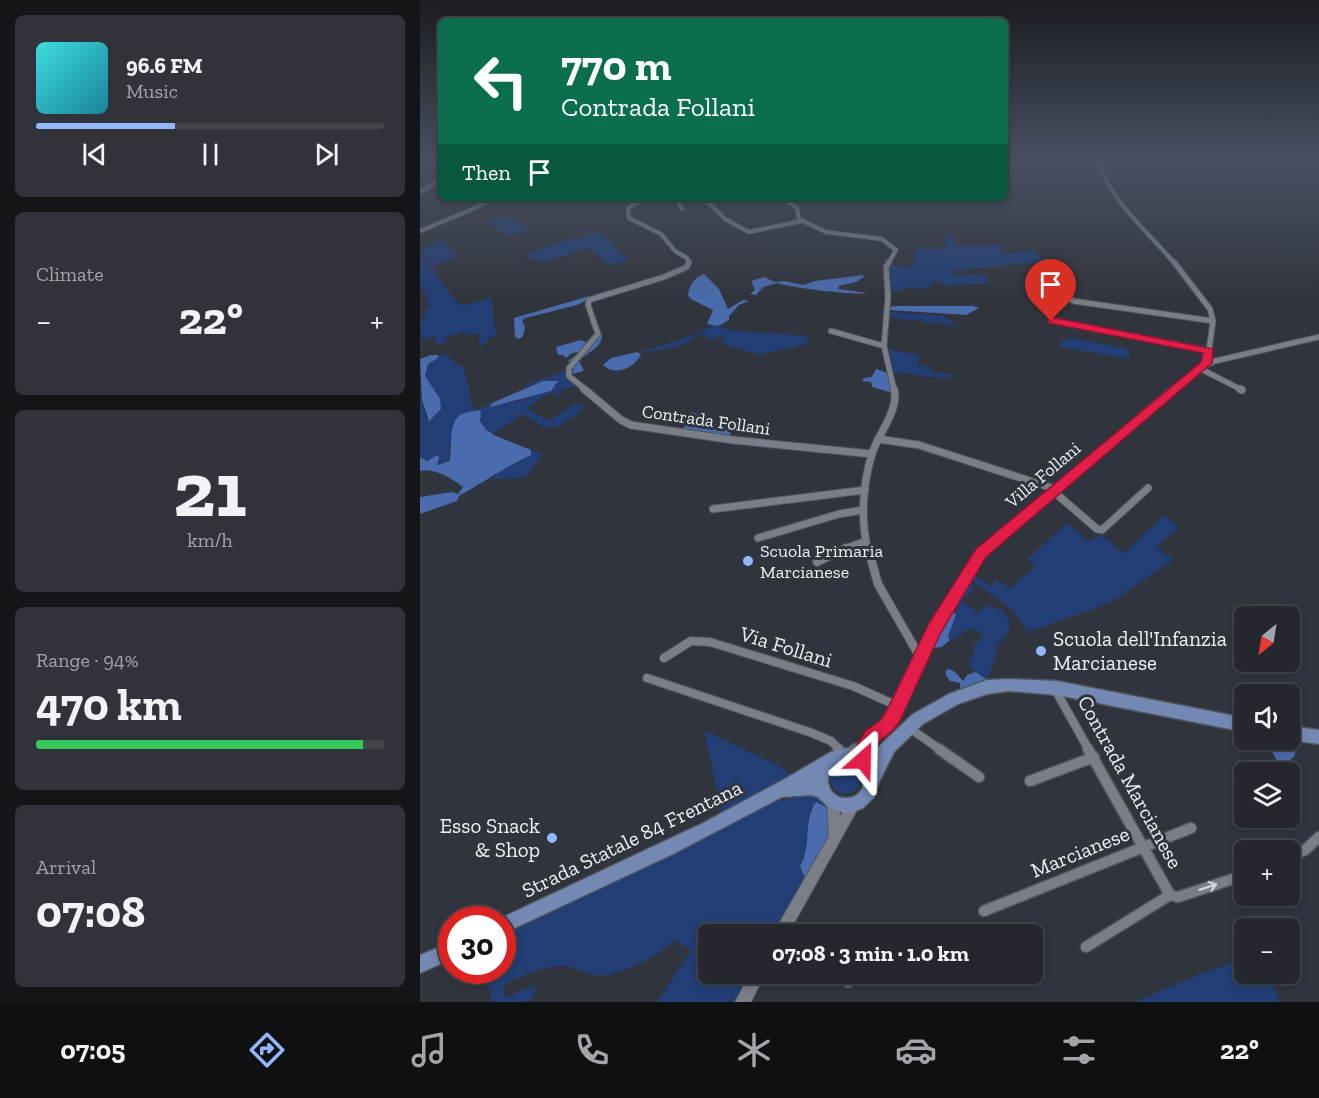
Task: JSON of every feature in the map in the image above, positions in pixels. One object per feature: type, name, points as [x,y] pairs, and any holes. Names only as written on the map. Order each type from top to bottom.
[{"type":"main road","points":[[420,231],[469,209]]},
{"type":"main road","points":[[836,835],[834,803],[823,790],[821,775],[827,762],[879,756],[908,727],[954,699],[987,687],[1028,685],[1057,688],[1234,723]]},
{"type":"main road","points":[[1300,734],[1319,737]]},
{"type":"main road","points":[[788,924],[854,804],[865,795],[890,746]]},
{"type":"main road","points":[[855,758],[870,783]]},
{"type":"main road","name":"Strada Statale 84 Frentana","points":[[516,919],[781,792],[827,762]]},
{"type":"main road","name":"Strada Statale 84 Frentana","points":[[781,792],[812,788],[823,790]]},
{"type":"main road","points":[[834,803],[847,806],[854,804]]},
{"type":"main road","points":[[420,964],[438,956]]},
{"type":"main road","points":[[743,1002],[753,984]]},
{"type":"street","name":"Contrada Follani","points":[[628,209],[629,218],[661,234],[675,251],[687,258],[689,263],[687,267],[664,277],[590,300],[588,305],[598,334],[569,368],[569,376],[621,420],[631,425],[733,440],[872,454]]},
{"type":"street","points":[[715,209],[725,219],[749,232],[802,221]]},
{"type":"street","points":[[797,209],[797,217],[826,232],[882,239],[896,250],[886,267],[889,282],[889,305],[884,346],[896,396],[893,408],[872,454],[863,510],[866,541],[878,584],[921,658]]},
{"type":"street","points":[[1123,209],[1128,217],[1161,248],[1210,309],[1213,321],[1207,363]]},
{"type":"street","points":[[1059,290],[1063,296],[1073,301],[1213,321]]},
{"type":"street","points":[[1050,320],[1209,351]]},
{"type":"street","points":[[831,331],[884,346]]},
{"type":"street","name":"Villa Follani","points":[[855,758],[863,739],[886,727],[934,629],[981,553],[1199,368],[1207,363],[1319,337]]},
{"type":"street","points":[[1199,368],[1242,390]]},
{"type":"street","points":[[878,439],[919,445],[1054,490],[1097,529],[1102,530],[1148,488]]},
{"type":"street","points":[[713,509],[865,490]]},
{"type":"street","points":[[758,538],[840,514],[863,510]]},
{"type":"street","points":[[817,562],[828,555],[866,541]]},
{"type":"street","name":"Via Follani","points":[[664,657],[691,641],[710,642],[853,686],[898,706]]},
{"type":"street","points":[[647,678],[812,733],[831,741],[855,758]]},
{"type":"street","name":"Contrada Marcianese","points":[[1057,688],[1057,693],[1170,895]]},
{"type":"street","points":[[908,727],[979,777]]},
{"type":"street","name":"Villa Follani","points":[[855,758],[872,736]]},
{"type":"street","points":[[1030,781],[1094,757]]},
{"type":"street","name":"Marcianese","points":[[984,911],[1191,828]]},
{"type":"street","points":[[1300,852],[1319,837]]},
{"type":"street","name":"Contrada Marcianese","points":[[1086,946],[1170,895],[1178,897],[1234,879]]},
{"type":"shaded area","points":[[509,216],[527,230],[527,234],[524,231],[507,237],[490,222]]},
{"type":"shaded area","points":[[601,232],[628,260],[609,266],[589,248],[546,262],[526,258],[528,254],[543,248],[573,238],[579,240]]},
{"type":"shaded area","points":[[945,236],[954,237],[956,245],[1001,245],[1001,254],[1035,250],[1039,257],[1046,259],[1039,262],[952,271],[953,276],[985,274],[989,283],[943,286],[943,283],[932,281],[929,288],[914,289],[906,286],[903,290],[891,291],[890,265],[910,268],[916,256],[912,255],[916,249],[946,249]]},
{"type":"shaded area","points":[[443,240],[458,256],[433,266],[437,274],[420,248]]},
{"type":"shaded area","points":[[420,252],[457,303],[466,305],[492,298],[497,336],[488,338],[486,344],[479,346],[480,334],[465,335],[466,332],[447,336],[447,342],[437,345],[435,336],[422,340],[420,320],[427,316],[423,310],[430,308],[420,283]]},
{"type":"shaded area","points":[[704,274],[719,289],[728,309],[743,300],[749,301],[739,305],[729,316],[729,320],[718,326],[707,324],[713,310],[691,299],[688,295],[693,282]]},
{"type":"shaded area","points":[[863,275],[864,277],[856,282],[839,286],[838,289],[867,293],[822,291],[778,283],[763,287],[756,295],[750,294],[755,290],[751,281],[764,277],[775,282],[785,281],[803,285],[815,281]]},
{"type":"shaded area","points":[[651,278],[654,280],[591,298],[577,305],[525,318],[522,321],[525,327],[523,336],[519,339],[515,337],[514,318]]},
{"type":"shaded area","points":[[973,306],[979,308],[966,315],[890,310],[890,307]]},
{"type":"shaded area","points":[[890,312],[946,316],[944,317],[958,326],[946,325],[942,322],[934,324],[923,322],[921,319],[914,321],[889,317]]},
{"type":"shaded area","points":[[715,325],[734,331],[808,336],[806,339],[809,340],[804,345],[759,355],[721,343],[725,339],[720,336],[712,340],[700,333],[685,344],[663,350],[637,352],[677,341]]},
{"type":"shaded area","points":[[596,332],[602,332],[598,346],[579,361],[584,371],[572,374],[574,367],[568,361],[580,352],[572,353],[566,358],[558,355],[556,347],[581,340],[586,342]]},
{"type":"shaded area","points":[[1070,338],[1129,349],[1129,359],[1060,347],[1061,341]]},
{"type":"shaded area","points":[[886,349],[919,355],[917,365],[931,367],[930,372],[957,376],[950,376],[950,379],[892,372]]},
{"type":"shaded area","points":[[637,352],[641,354],[630,367],[613,370],[603,365],[611,358]]},
{"type":"shaded area","points":[[442,353],[464,368],[474,411],[456,419],[449,448],[450,461],[436,465],[439,457],[427,461],[420,457],[420,394],[426,418],[441,409],[440,400],[425,376],[428,364]]},
{"type":"shaded area","points":[[438,355],[438,358],[428,364],[425,376],[440,399],[441,409],[429,421],[422,400],[420,359]]},
{"type":"shaded area","points":[[876,369],[888,373],[893,393],[872,387],[871,382],[862,381],[864,378],[872,377]]},
{"type":"shaded area","points":[[568,370],[578,385],[564,389],[557,394],[549,393],[526,408],[549,421],[575,404],[582,406],[582,411],[558,426],[545,428],[523,414],[492,434],[484,428],[477,410],[492,403],[490,405],[514,402],[546,392],[533,384],[526,388],[525,385]]},
{"type":"shaded area","points":[[543,381],[558,381],[551,391],[490,407],[492,403]]},
{"type":"shaded area","points":[[481,411],[480,421],[486,430],[531,450],[531,455],[459,496],[457,501],[420,514],[420,497],[452,492],[458,494],[463,487],[437,472],[420,471],[420,457],[427,461],[437,455],[439,457],[437,465],[450,461],[454,422],[462,414]]},
{"type":"shaded area","points":[[692,412],[707,418],[708,427],[719,423],[735,430],[730,433],[731,440],[682,432],[687,419],[676,420],[674,415],[683,416]]},
{"type":"shaded area","points":[[531,450],[542,454],[526,478],[492,479],[501,469],[530,455]]},
{"type":"shaded area","points":[[1164,515],[1179,528],[1156,547],[1173,560],[1110,603],[1028,632],[1013,611],[969,578],[972,573],[990,586],[997,579],[1010,589],[1035,566],[1027,559],[1067,523],[1089,542],[1100,534],[1124,553]]},
{"type":"shaded area","points":[[968,581],[975,587],[962,601],[977,612],[988,605],[1002,609],[1009,619],[1009,631],[997,646],[995,661],[986,679],[975,672],[969,664],[974,652],[973,646],[983,636],[974,629],[968,629],[955,639],[948,638],[959,604],[956,601]]},
{"type":"shaded area","points":[[950,610],[956,614],[948,637],[950,640],[942,647],[933,648],[931,646]]},
{"type":"shaded area","points":[[949,669],[963,681],[967,675],[975,672],[986,679],[985,682],[960,690],[960,683],[950,681],[946,675],[946,670]]},
{"type":"shaded area","points":[[704,730],[777,765],[792,775],[722,815]]},
{"type":"shaded area","points":[[1271,750],[1295,750],[1290,760],[1277,761]]},
{"type":"shaded area","points":[[846,764],[857,768],[861,779],[857,790],[846,794],[835,790],[831,779],[835,768]]},
{"type":"shaded area","points":[[816,794],[826,807],[820,803],[810,809],[807,847],[800,866],[809,878],[781,924],[698,924],[698,984],[745,984],[735,1002],[657,1002],[691,950],[675,940],[659,953],[637,965],[614,973],[594,975],[571,967],[555,966],[540,969],[516,979],[516,927],[771,802]]},
{"type":"shaded area","points":[[816,802],[826,807],[829,815],[828,836],[826,845],[809,878],[805,878],[800,866],[806,850],[810,816]]},
{"type":"shaded area","points":[[1234,963],[1234,984],[1274,984],[1279,1002],[1135,1002],[1200,974]]},
{"type":"shaded area","points":[[487,984],[504,984],[504,998],[537,984],[534,998],[524,1002],[492,1002]]},
{"type":"place","name":"Scuola Primaria Marcianese","points":[[748,561]]},
{"type":"place","name":"Scuola dell'Infanzia Marcianese","points":[[1041,651]]},
{"type":"place","name":"Esso Snack & Shop","points":[[552,838]]},
{"type":"route","points":[[863,760],[864,748],[872,736],[886,727],[894,714],[934,629],[981,553],[1207,363],[1209,351],[1051,321]]}]
